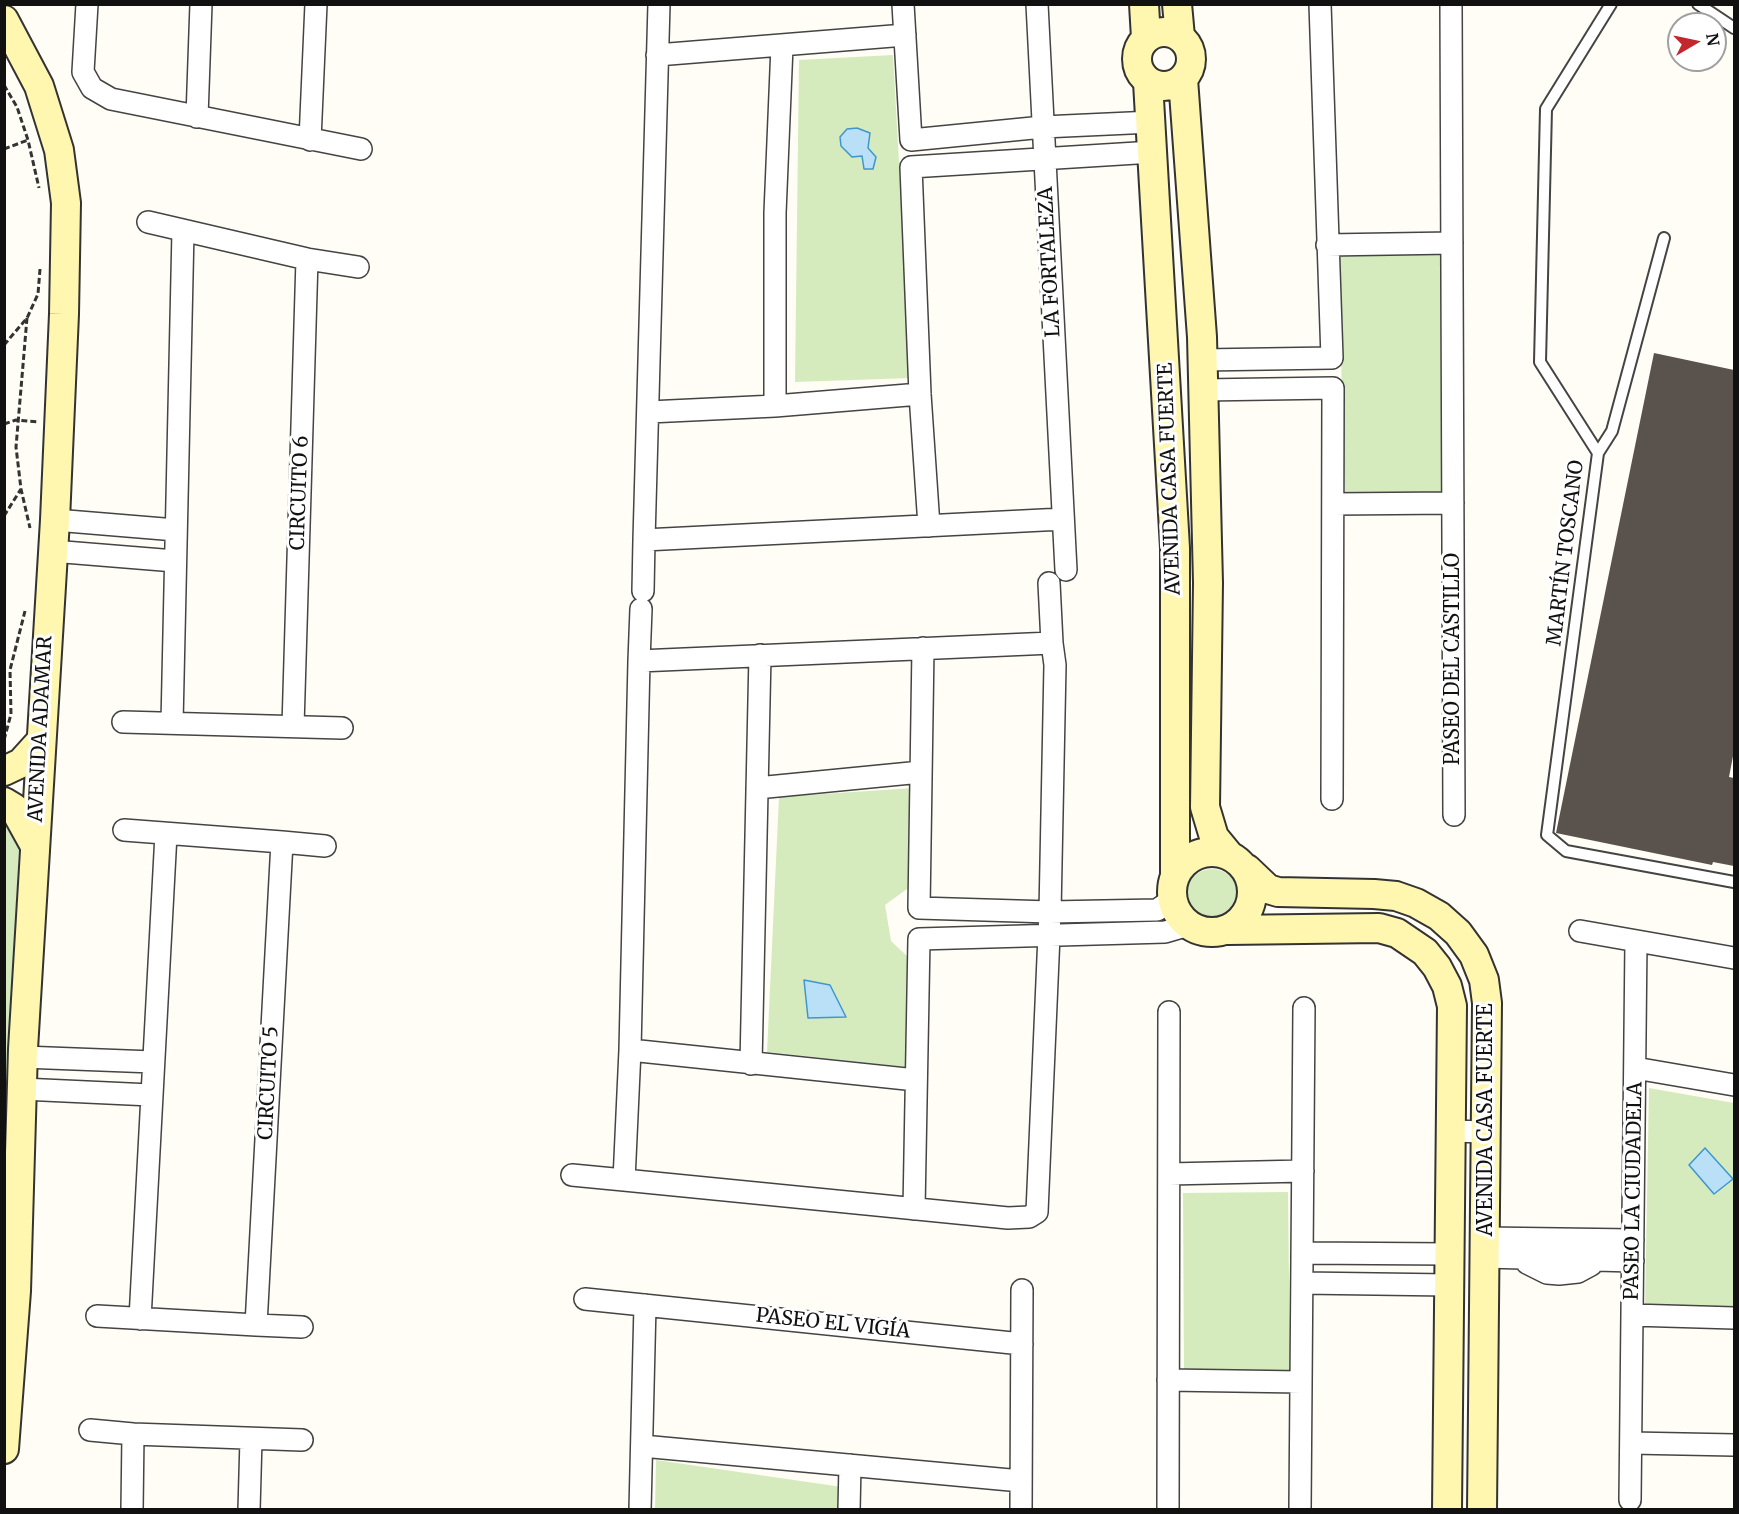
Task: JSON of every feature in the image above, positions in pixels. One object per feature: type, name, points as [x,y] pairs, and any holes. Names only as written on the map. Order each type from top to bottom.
[{"type":"street","points":[[87,4],[83,72],[92,88],[111,99],[361,149]]},
{"type":"street","points":[[196,117],[201,4]]},
{"type":"street","points":[[310,140],[316,4]]},
{"type":"street","points":[[624,1180],[630,1050],[639,661],[649,412],[659,4]]},
{"type":"street","points":[[903,4],[911,140],[1043,127],[1152,122]]},
{"type":"street","name":"LA FORTALEZA","points":[[914,1209],[1008,1218],[1029,1217],[1037,1212],[1050,912],[1055,665],[1052,643],[1063,519],[1037,4]]},
{"type":"street","points":[[1144,4],[1146,38],[1137,55],[1141,75],[1148,82],[1166,87],[1183,79],[1191,62],[1187,44],[1180,37],[1163,32],[1146,38]]},
{"type":"street","points":[[1178,4],[1180,37]]},
{"type":"street","points":[[1202,360],[1332,358],[1320,4]]},
{"type":"street","name":"PASEO DEL CASTILLO","points":[[1451,4],[1454,815]]},
{"type":"street","name":"AVENIDA ADAMAR","points":[[4,21],[39,86],[59,150],[66,203],[64,314],[55,520],[41,543],[40,742],[23,1056],[16,1291],[5,1432]]},
{"type":"street","points":[[657,55],[905,35]]},
{"type":"street","points":[[775,406],[775,213],[782,45]]},
{"type":"street","name":"AVENIDA CASA FUERTE","points":[[1183,79],[1202,360],[1209,583],[1205,807],[1214,837],[1268,889],[1278,892],[1396,896],[1416,903],[1439,916],[1458,933],[1474,955],[1486,992],[1482,1509]]},
{"type":"street","name":"AVENIDA CASA FUERTE","points":[[1148,82],[1175,548],[1174,888]]},
{"type":"street","points":[[929,526],[920,394],[911,167],[1153,152]]},
{"type":"street","points":[[148,222],[307,259],[358,267]]},
{"type":"street","points":[[172,723],[183,231]]},
{"type":"street","points":[[1327,244],[1452,243]]},
{"type":"street","name":"CIRCUITO 6","points":[[293,726],[307,259]]},
{"type":"street","points":[[1203,390],[1333,388],[1332,799]]},
{"type":"street","points":[[649,412],[775,406],[920,394]]},
{"type":"street","points":[[1333,504],[1453,503]]},
{"type":"street","points":[[644,540],[1063,519]]},
{"type":"street","points":[[55,520],[176,530]]},
{"type":"street","points":[[41,543],[175,561]]},
{"type":"street","points":[[639,661],[1052,643]]},
{"type":"street","points":[[923,648],[919,908],[1050,912],[1157,910],[1174,888],[1184,863],[1196,854],[1212,851],[1237,861],[1253,886],[1251,904],[1242,920],[1228,930],[1215,932],[1201,931],[1189,925],[1178,914],[1174,888]]},
{"type":"street","points":[[751,1064],[759,655]]},
{"type":"street","points":[[123,722],[342,728]]},
{"type":"street","points":[[4,771],[21,763],[40,742]]},
{"type":"street","points":[[757,788],[921,772]]},
{"type":"street","points":[[4,802],[14,808],[35,846]]},
{"type":"street","points":[[124,830],[326,846]]},
{"type":"street","points":[[140,1318],[166,834]]},
{"type":"street","name":"CIRCUITO 5","points":[[255,1325],[282,842]]},
{"type":"street","points":[[572,1175],[914,1209],[919,939],[1165,933],[1189,925]]},
{"type":"street","name":"AVENIDA CASA FUERTE","points":[[1228,930],[1378,928],[1397,933],[1425,952],[1437,967],[1447,986],[1452,1006],[1447,1509]]},
{"type":"street","points":[[1580,932],[1734,958]]},
{"type":"street","name":"PASEO LA CIUDADELA","points":[[1630,1500],[1636,941]]},
{"type":"street","points":[[1300,1509],[1304,1008]]},
{"type":"street","points":[[1168,1509],[1169,1012]]},
{"type":"street","points":[[630,1050],[916,1080]]},
{"type":"street","points":[[23,1056],[153,1062]]},
{"type":"street","name":"PASEO LA CIUDADELA","points":[[1635,1068],[1734,1085]]},
{"type":"street","points":[[22,1089],[151,1095]]},
{"type":"street","points":[[1451,1131],[1486,1132]]},
{"type":"street","points":[[1169,1174],[1303,1172]]},
{"type":"street","points":[[1485,1248],[1633,1250]]},
{"type":"street","points":[[1485,1248],[1519,1258],[1598,1260],[1633,1250]]},
{"type":"street","points":[[1302,1253],[1449,1254]]},
{"type":"street","points":[[1302,1283],[1449,1285]]},
{"type":"street","points":[[1021,1509],[1022,1290]]},
{"type":"street","name":"PASEO EL VIGÍA","points":[[585,1299],[1022,1344]]},
{"type":"street","points":[[640,1509],[645,1305]]},
{"type":"street","name":"PASEO LA CIUDADELA","points":[[1632,1315],[1734,1318]]},
{"type":"street","points":[[97,1316],[302,1327]]},
{"type":"street","points":[[1168,1380],[1301,1382]]},
{"type":"street","points":[[90,1430],[133,1434],[302,1440]]},
{"type":"street","points":[[132,1509],[133,1434]]},
{"type":"street","points":[[249,1509],[251,1439]]},
{"type":"street","points":[[1631,1443],[1734,1445]]},
{"type":"street","points":[[642,1446],[1021,1481]]},
{"type":"street","points":[[849,1509],[850,1465]]},
{"type":"lane","name":"MARTÍN TOSCANO","points":[[1611,4],[1546,109],[1540,363],[1598,453],[1547,835],[1566,851],[1734,882]]},
{"type":"lane","points":[[1698,4],[1734,28]]},
{"type":"lane","points":[[1598,453],[1612,431],[1664,238]]},
{"type":"path","points":[[4,85],[17,107],[28,140],[39,190]]},
{"type":"path","points":[[4,149],[28,140]]},
{"type":"path","points":[[4,345],[27,318],[38,294],[41,262]]},
{"type":"path","points":[[27,318],[16,420],[16,447],[21,489],[41,543]]},
{"type":"path","points":[[4,424],[16,420],[58,424]]},
{"type":"path","points":[[4,516],[21,489]]},
{"type":"path","points":[[4,740],[11,714],[10,670],[28,602]]},
{"type":"green space","points":[[893,55],[911,378],[795,382],[799,60]]},
{"type":"green space","points":[[1445,253],[1448,494],[1345,495],[1338,254]]},
{"type":"green space","points":[[913,788],[911,886],[885,905],[891,941],[908,957],[907,1067],[767,1052],[779,797]]},
{"type":"green space","points":[[5,811],[19,826],[19,852],[14,942],[15,1018],[5,1288]]},
{"type":"green space","points":[[1207,869],[1217,869],[1227,873],[1235,881],[1239,896],[1235,911],[1227,919],[1217,923],[1207,923],[1197,919],[1189,911],[1185,901],[1185,891],[1189,881],[1197,873]]},
{"type":"green space","points":[[1649,1088],[1734,1103],[1734,1309],[1645,1306]]},
{"type":"green space","points":[[1288,1192],[1290,1371],[1184,1371],[1183,1193]]},
{"type":"green space","points":[[656,1460],[842,1487],[842,1509],[655,1510]]},
{"type":"water","points":[[857,128],[870,133],[868,148],[876,157],[873,169],[864,169],[862,156],[852,157],[841,146],[840,137],[847,129]]},
{"type":"water","points":[[804,980],[830,985],[846,1017],[808,1018]]},
{"type":"water","points":[[1705,1148],[1733,1179],[1714,1194],[1689,1165]]},
{"type":"building","points":[[1654,353],[1734,370],[1734,751],[1729,777],[1734,778],[1734,866],[1713,862],[1712,865],[1556,833]]}]
